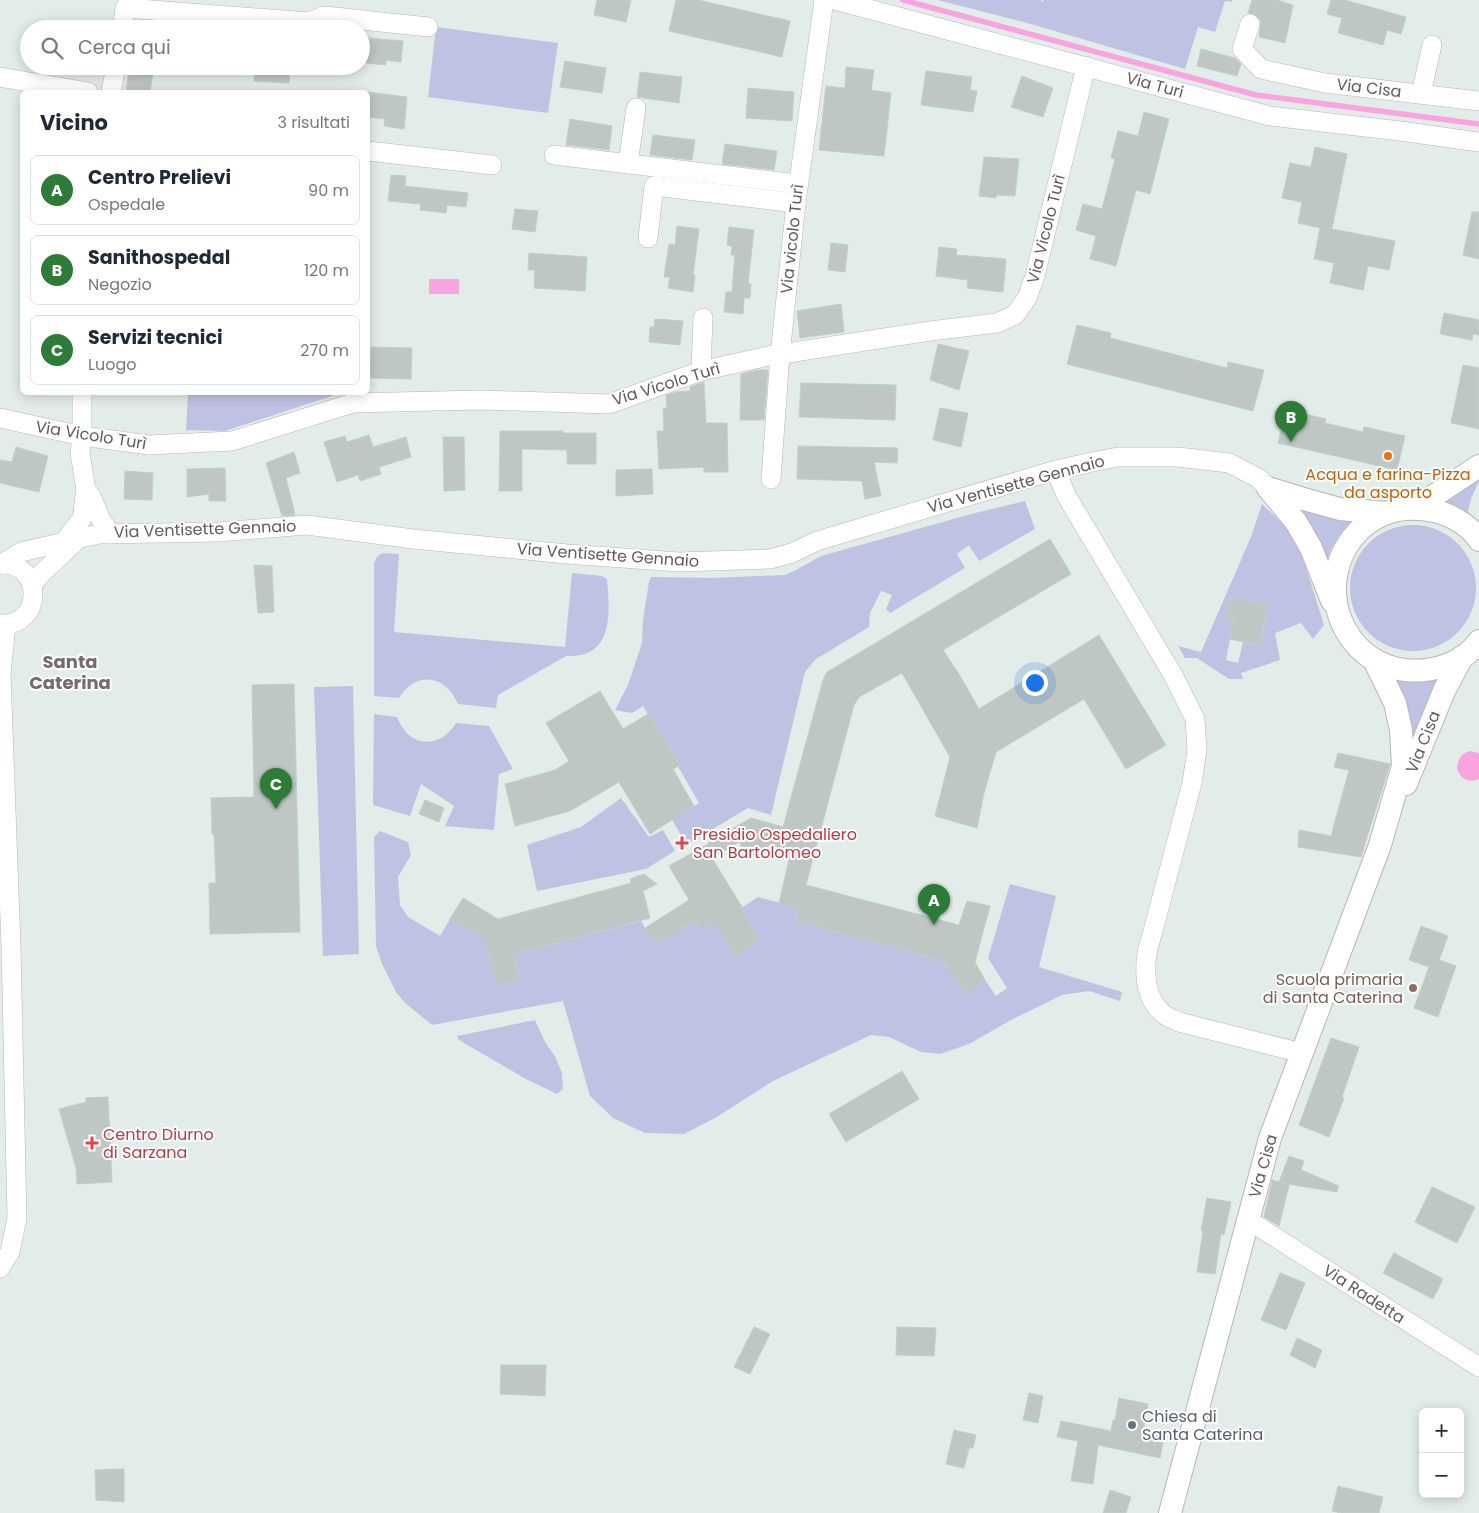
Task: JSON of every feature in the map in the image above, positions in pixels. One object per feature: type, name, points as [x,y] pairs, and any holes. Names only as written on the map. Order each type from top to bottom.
[{"type":"street","name":"Via vicolo Turì","points":[[771,480],[780,355],[798,184],[824,0]]},
{"type":"street","name":"Via Turi","points":[[835,0],[1270,116],[1479,142]]},
{"type":"street","points":[[123,20],[125,8],[283,20]]},
{"type":"street","points":[[315,20],[326,16],[363,20]]},
{"type":"street","points":[[370,21],[428,27]]},
{"type":"street","name":"Via Cisa","points":[[1250,24],[1242,49],[1261,69],[1325,83],[1479,101]]},
{"type":"street","points":[[1421,94],[1432,46]]},
{"type":"street","name":"Via Vicolo Turì","points":[[0,418],[82,436],[150,445],[232,441],[353,403],[480,400],[609,404],[701,371],[780,355],[930,331],[997,323],[1015,315],[1027,298],[1035,276],[1086,66]]},
{"type":"street","points":[[111,90],[114,75]]},
{"type":"street","points":[[0,77],[76,90]]},
{"type":"street","points":[[628,164],[636,108]]},
{"type":"street","points":[[370,151],[492,166]]},
{"type":"street","points":[[554,155],[798,184]]},
{"type":"street","points":[[648,238],[654,186],[796,203]]},
{"type":"street","points":[[701,371],[703,318]]},
{"type":"street","points":[[70,541],[82,517],[86,490],[80,453],[82,395]]},
{"type":"street","name":"Via Ventisette Gennaio","points":[[1,564],[21,552],[99,534],[219,532],[307,525],[413,539],[614,559],[679,562],[770,559],[817,541],[1056,470],[1118,458],[1178,458],[1229,463],[1258,478],[1296,522],[1311,548],[1338,615]]},
{"type":"street","points":[[1479,466],[1432,497],[1366,525],[1348,543],[1338,566],[1334,590],[1338,615],[1346,633],[1359,648],[1374,660],[1396,669],[1419,672],[1442,668],[1462,657],[1479,641]]},
{"type":"street","points":[[1056,470],[1066,495],[1174,675],[1195,719],[1197,750],[1192,783],[1148,948],[1146,974],[1152,999],[1164,1014],[1179,1022],[1302,1053]]},
{"type":"street","name":"Via Ventisette Gennaio","points":[[1268,488],[1340,509],[1393,512],[1412,508],[1437,511],[1478,531]]},
{"type":"street","points":[[86,490],[92,498],[101,520],[111,534]]},
{"type":"street","name":"Via Ventisette Gennaio","points":[[32,586],[70,541]]},
{"type":"street","name":"Via Ventisette Gennaio","points":[[1,564],[12,565],[21,570],[28,576],[32,586]]},
{"type":"street","points":[[0,1268],[10,1252],[18,1218],[1,671],[3,624],[15,623],[29,612],[34,594],[32,586]]},
{"type":"street","name":"Via Cisa","points":[[1170,1513],[1270,1138],[1386,828],[1415,765],[1444,691],[1462,657]]},
{"type":"street","name":"Via Cisa","points":[[1374,660],[1395,703],[1402,748],[1403,766],[1386,828]]},
{"type":"street","name":"Via Radetta","points":[[1248,1220],[1479,1367]]},
{"type":"shaded area","points":[[938,0],[1041,0],[1042,2],[1044,0],[1232,0],[1232,2],[1225,1],[1215,32],[1198,27],[1185,69],[1034,25]]},
{"type":"shaded area","points":[[436,27],[558,43],[548,113],[428,97]]},
{"type":"shaded area","points":[[429,279],[459,279],[459,294],[429,294]]},
{"type":"shaded area","points":[[188,395],[332,395],[225,431],[186,430]]},
{"type":"shaded area","points":[[1479,474],[1479,481],[1471,499],[1467,515],[1441,501]]},
{"type":"shaded area","points":[[1283,498],[1355,520],[1336,540],[1325,565]]},
{"type":"shaded area","points":[[1025,501],[1035,529],[979,561],[969,545],[957,554],[965,568],[890,613],[886,609],[892,595],[881,591],[870,613],[869,627],[816,659],[805,672],[771,815],[748,808],[686,845],[672,819],[699,803],[643,706],[632,713],[615,710],[628,685],[642,643],[643,620],[651,577],[711,578],[785,575],[821,556],[971,514]]},
{"type":"shaded area","points":[[1262,504],[1286,527],[1302,555],[1324,625],[1313,639],[1301,623],[1275,633],[1280,660],[1241,673],[1243,679],[1229,679],[1197,658],[1185,658],[1178,646],[1201,652],[1251,537]],"holes":[[[1231,597],[1268,605],[1260,645],[1243,642],[1238,663],[1226,660],[1234,619],[1226,618]]]},
{"type":"shaded area","points":[[1413,525],[1437,530],[1458,543],[1471,564],[1476,588],[1471,612],[1458,633],[1437,646],[1413,651],[1389,646],[1368,633],[1355,612],[1350,588],[1355,564],[1368,543],[1389,530]]},
{"type":"shaded area","points":[[382,553],[399,554],[394,632],[565,647],[572,573],[602,576],[607,579],[609,606],[606,631],[601,642],[593,650],[582,655],[566,656],[498,695],[496,708],[458,704],[453,694],[446,687],[439,682],[430,680],[414,683],[399,698],[374,696],[374,563]]},
{"type":"shaded area","points":[[1446,672],[1410,763],[1387,677]]},
{"type":"shaded area","points":[[353,686],[359,954],[323,956],[314,687]]},
{"type":"shaded area","points":[[374,714],[397,717],[409,735],[416,740],[425,742],[441,738],[456,723],[489,726],[513,769],[499,774],[494,830],[445,826],[454,806],[421,784],[410,816],[373,805]]},
{"type":"shaded area","points":[[1470,751],[1479,753],[1479,779],[1471,781],[1462,777],[1457,768],[1460,757]]},
{"type":"shaded area","points":[[621,798],[649,837],[663,830],[675,851],[646,869],[537,891],[527,845],[581,827]]},
{"type":"shaded area","points":[[380,831],[408,842],[411,855],[398,877],[400,905],[408,917],[440,936],[450,919],[485,940],[498,985],[520,979],[514,954],[641,921],[649,935],[679,918],[685,928],[695,921],[702,931],[715,923],[736,955],[759,940],[741,908],[758,897],[799,908],[796,921],[944,961],[965,992],[985,980],[996,996],[1007,988],[988,958],[1010,884],[1056,896],[1039,967],[1122,992],[1120,1001],[1089,991],[1062,995],[1011,1020],[969,1044],[940,1054],[921,1052],[889,1037],[871,1035],[773,1081],[715,1118],[684,1134],[645,1133],[613,1118],[590,1096],[563,1001],[432,1025],[405,1003],[396,992],[382,964],[376,946],[374,837]]},
{"type":"shaded area","points":[[535,1020],[562,1073],[563,1089],[557,1094],[526,1079],[459,1040],[457,1036]]},
{"type":"building","points":[[597,0],[631,0],[626,22],[594,15]]},
{"type":"building","points":[[676,0],[698,0],[790,21],[782,57],[669,31]]},
{"type":"building","points":[[1252,0],[1277,0],[1293,5],[1285,43],[1259,37],[1261,21],[1254,14],[1248,13]]},
{"type":"building","points":[[1331,0],[1345,0],[1406,17],[1401,34],[1387,30],[1383,45],[1338,33],[1342,18],[1327,14]]},
{"type":"building","points":[[370,38],[403,41],[401,62],[386,60],[386,65],[370,63]]},
{"type":"building","points":[[1201,49],[1235,58],[1241,64],[1237,76],[1197,66]]},
{"type":"building","points":[[565,61],[606,68],[602,93],[560,87]]},
{"type":"building","points":[[846,67],[874,70],[871,90],[891,93],[884,156],[819,150],[826,86],[845,88]]},
{"type":"building","points":[[926,71],[972,77],[970,90],[977,91],[973,112],[921,105]]},
{"type":"building","points":[[640,72],[682,77],[679,103],[637,97]]},
{"type":"building","points":[[128,75],[153,75],[150,90],[126,90]]},
{"type":"building","points":[[254,75],[289,75],[289,83],[254,81]]},
{"type":"building","points":[[1022,76],[1053,88],[1043,117],[1011,107]]},
{"type":"building","points":[[748,88],[794,92],[792,121],[746,118]]},
{"type":"building","points":[[370,92],[407,97],[404,129],[384,126],[385,119],[370,117]]},
{"type":"building","points":[[1144,112],[1169,119],[1150,194],[1136,190],[1116,266],[1090,259],[1096,236],[1076,230],[1083,204],[1102,209],[1115,159],[1111,158],[1118,131],[1138,136]]},
{"type":"building","points":[[570,119],[612,126],[609,150],[566,145]]},
{"type":"building","points":[[653,135],[695,140],[692,160],[650,155]]},
{"type":"building","points":[[725,144],[777,151],[774,170],[722,164]]},
{"type":"building","points":[[1315,147],[1347,154],[1332,229],[1395,241],[1389,270],[1368,266],[1363,290],[1330,283],[1334,263],[1314,259],[1320,228],[1298,223],[1302,202],[1282,198],[1290,163],[1311,167]]},
{"type":"building","points":[[984,157],[1019,159],[1015,196],[996,195],[996,198],[979,196]]},
{"type":"building","points":[[391,175],[406,176],[405,186],[468,193],[466,207],[447,205],[446,213],[420,210],[421,204],[388,201]]},
{"type":"building","points":[[515,209],[538,211],[535,232],[512,229]]},
{"type":"building","points":[[1472,212],[1479,212],[1479,259],[1463,255]]},
{"type":"building","points":[[677,226],[699,229],[693,275],[695,275],[693,292],[668,288],[670,277],[664,277],[669,244],[675,245]]},
{"type":"building","points":[[729,227],[754,230],[748,283],[751,284],[750,298],[744,298],[743,314],[724,312],[726,292],[732,292],[735,255],[731,255],[732,246],[727,245]]},
{"type":"building","points":[[831,243],[848,245],[845,272],[828,270]]},
{"type":"building","points":[[939,247],[957,249],[956,255],[1006,259],[1003,292],[967,288],[968,280],[936,276]]},
{"type":"building","points":[[529,253],[587,257],[585,291],[534,288],[535,270],[528,270]]},
{"type":"building","points":[[841,304],[844,332],[800,338],[797,311]]},
{"type":"building","points":[[1444,313],[1479,320],[1479,335],[1473,334],[1472,340],[1440,334]]},
{"type":"building","points":[[655,319],[683,321],[680,345],[649,342],[650,327],[654,327]]},
{"type":"building","points":[[1077,325],[1111,333],[1110,338],[1227,368],[1228,362],[1264,370],[1253,411],[1067,364]]},
{"type":"building","points":[[938,344],[969,351],[959,390],[930,380]]},
{"type":"building","points":[[371,347],[412,348],[411,379],[370,378]]},
{"type":"building","points":[[1463,365],[1479,368],[1479,429],[1451,423]]},
{"type":"building","points":[[757,370],[768,370],[764,420],[740,420],[741,374]]},
{"type":"building","points":[[704,382],[706,423],[727,423],[728,472],[704,472],[704,467],[659,469],[657,431],[664,431],[663,408],[667,408],[666,395],[690,391],[690,387]]},
{"type":"building","points":[[801,383],[896,385],[895,420],[799,417]]},
{"type":"building","points":[[940,408],[968,413],[961,447],[933,440]]},
{"type":"building","points":[[1292,411],[1326,419],[1325,423],[1363,432],[1364,427],[1405,436],[1397,470],[1278,443],[1284,419],[1289,420]]},
{"type":"building","points":[[500,431],[596,433],[596,464],[567,464],[567,450],[522,449],[522,491],[499,491]]},
{"type":"building","points":[[369,435],[373,447],[406,437],[411,457],[379,467],[381,474],[360,481],[358,475],[337,482],[324,442],[345,436],[347,442]]},
{"type":"building","points":[[443,437],[464,437],[465,490],[444,491]]},
{"type":"building","points":[[798,446],[898,448],[897,463],[874,462],[881,496],[865,499],[862,481],[797,479]]},
{"type":"building","points":[[16,447],[48,456],[39,492],[0,483],[0,460],[12,462]]},
{"type":"building","points":[[294,452],[300,473],[286,478],[295,515],[282,516],[266,463]]},
{"type":"building","points":[[225,468],[226,501],[209,501],[209,494],[187,497],[187,469]]},
{"type":"building","points":[[652,469],[653,494],[616,496],[616,470]]},
{"type":"building","points":[[125,471],[153,473],[152,500],[124,499]]},
{"type":"building","points":[[1050,539],[1071,574],[943,650],[979,709],[1099,635],[1166,745],[1126,769],[1084,699],[996,752],[984,793],[977,828],[935,816],[950,757],[902,673],[859,697],[854,705],[806,885],[959,925],[967,901],[990,906],[975,962],[985,980],[965,993],[944,961],[796,921],[799,908],[779,903],[791,851],[770,845],[749,858],[739,842],[712,858],[742,907],[759,940],[735,956],[715,923],[702,931],[695,921],[685,928],[684,926],[660,944],[649,935],[645,928],[689,900],[669,866],[708,844],[715,832],[721,835],[751,818],[783,827],[823,680],[827,672]]},
{"type":"building","points":[[254,565],[272,566],[274,612],[258,613]]},
{"type":"building","points":[[1231,597],[1268,605],[1260,645],[1230,639],[1234,619],[1226,618]]},
{"type":"building","points":[[294,684],[300,932],[210,934],[209,883],[216,883],[211,798],[254,797],[252,685]]},
{"type":"building","points":[[600,691],[623,729],[648,714],[680,765],[673,769],[694,806],[650,834],[619,782],[570,811],[515,826],[505,784],[555,770],[569,761],[546,723]]},
{"type":"building","points":[[1338,753],[1390,764],[1361,857],[1298,847],[1299,830],[1331,836],[1349,770],[1334,767]]},
{"type":"building","points":[[425,800],[444,808],[439,822],[419,814]]},
{"type":"building","points":[[644,874],[657,884],[643,891],[650,918],[514,954],[520,979],[497,985],[485,940],[450,919],[463,898],[498,919],[631,883],[630,879]]},
{"type":"building","name":"Scuola primaria di Santa Caterina","points":[[1421,926],[1448,936],[1439,960],[1456,966],[1438,1017],[1414,1008],[1429,967],[1409,960]]},
{"type":"building","points":[[1331,1038],[1359,1047],[1342,1097],[1344,1098],[1329,1137],[1299,1125]]},
{"type":"building","points":[[902,1071],[919,1099],[846,1142],[829,1114]]},
{"type":"building","points":[[108,1097],[112,1182],[77,1184],[76,1168],[59,1109],[86,1102],[86,1098]]},
{"type":"building","points":[[1289,1156],[1304,1161],[1301,1170],[1339,1186],[1337,1192],[1282,1183],[1289,1185],[1279,1226],[1264,1217],[1272,1180],[1279,1182]]},
{"type":"building","points":[[1432,1187],[1475,1207],[1457,1243],[1415,1222]]},
{"type":"building","points":[[1207,1198],[1231,1202],[1224,1235],[1221,1234],[1215,1274],[1197,1272],[1203,1231],[1201,1231]]},
{"type":"building","points":[[1394,1253],[1443,1279],[1433,1299],[1383,1273]]},
{"type":"building","points":[[1280,1273],[1305,1283],[1286,1330],[1261,1320]]},
{"type":"building","points":[[754,1327],[770,1334],[750,1374],[734,1367]]},
{"type":"building","points":[[897,1327],[936,1328],[934,1356],[896,1355]]},
{"type":"building","points":[[1297,1338],[1322,1350],[1315,1368],[1290,1355]]},
{"type":"building","points":[[501,1365],[546,1365],[545,1396],[500,1394]]},
{"type":"building","points":[[1029,1393],[1043,1396],[1038,1423],[1023,1420]]},
{"type":"building","points":[[1119,1398],[1148,1404],[1143,1433],[1164,1437],[1160,1458],[1098,1445],[1093,1484],[1071,1481],[1078,1441],[1057,1437],[1061,1421],[1111,1431]]},
{"type":"building","points":[[954,1430],[976,1435],[973,1448],[969,1448],[964,1468],[946,1464]]},
{"type":"building","points":[[124,1469],[124,1502],[96,1500],[95,1470]]},
{"type":"building","points":[[1338,1486],[1383,1497],[1379,1513],[1341,1513],[1332,1511]]},
{"type":"building","points":[[1110,1490],[1131,1497],[1126,1513],[1103,1513]]},
{"type":"waterway","points":[[903,0],[1256,95],[1479,124]]},
{"type":"place","name":"Sanithospedal","points":[[1291,442]]},
{"type":"place","name":"Acqua e farina-Pizza da asporto","points":[[1388,456]]},
{"type":"place","name":"Servizi tecnici","points":[[276,809]]},
{"type":"place","name":"Presidio Ospedaliero San Bartolomeo","points":[[682,843]]},
{"type":"place","name":"Centro Prelievi","points":[[934,925]]},
{"type":"place","name":"Scuola primaria di Santa Caterina","points":[[1413,988]]},
{"type":"place","name":"Centro Diurno di Sarzana","points":[[92,1143]]},
{"type":"place","name":"Chiesa di Santa Caterina","points":[[1132,1425]]},
{"type":"district","name":"Santa Caterina","points":[[70,671]]}]
